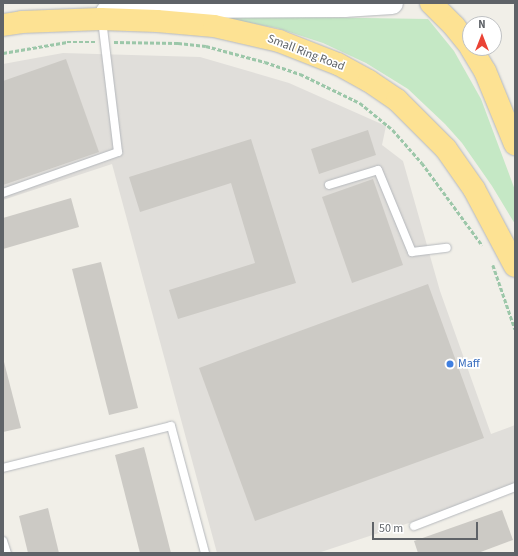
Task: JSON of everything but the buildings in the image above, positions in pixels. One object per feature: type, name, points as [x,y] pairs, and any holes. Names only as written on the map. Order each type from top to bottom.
[{"type":"highway","points":[[432,3],[462,36]]},
{"type":"highway","name":"Small Ring Road","points":[[13,24],[101,16],[186,23],[236,30],[279,41],[338,64],[369,81],[397,100],[446,149],[474,189],[515,266]]},
{"type":"highway","points":[[476,56],[485,71],[515,144]]},
{"type":"main road","points":[[101,16],[167,7],[344,6],[392,3]]},
{"type":"lane","points":[[3,193],[118,152],[101,16]]},
{"type":"lane","points":[[329,185],[378,170],[412,252],[447,248]]},
{"type":"lane","points":[[3,468],[171,426],[205,553]]},
{"type":"lane","points":[[414,526],[515,487]]},
{"type":"lane","points":[[3,542],[6,553]]},
{"type":"path","points":[[3,53],[67,42],[178,43],[206,46],[265,62],[300,74],[360,103],[393,130],[422,163],[448,201],[484,247]]},
{"type":"path","points":[[492,263],[515,329]]},
{"type":"shaded area","points":[[63,53],[200,57],[289,83],[386,126],[382,145],[403,161],[440,291],[491,434],[515,425],[515,488],[318,553],[217,553],[112,164],[3,200],[3,64]]},
{"type":"green space","points":[[231,16],[428,19],[454,51],[481,99],[515,190],[515,224],[492,186],[462,143],[445,124],[408,89],[366,63],[323,43],[277,28],[229,19]]},
{"type":"place","name":"Maff","points":[[450,364]]}]
